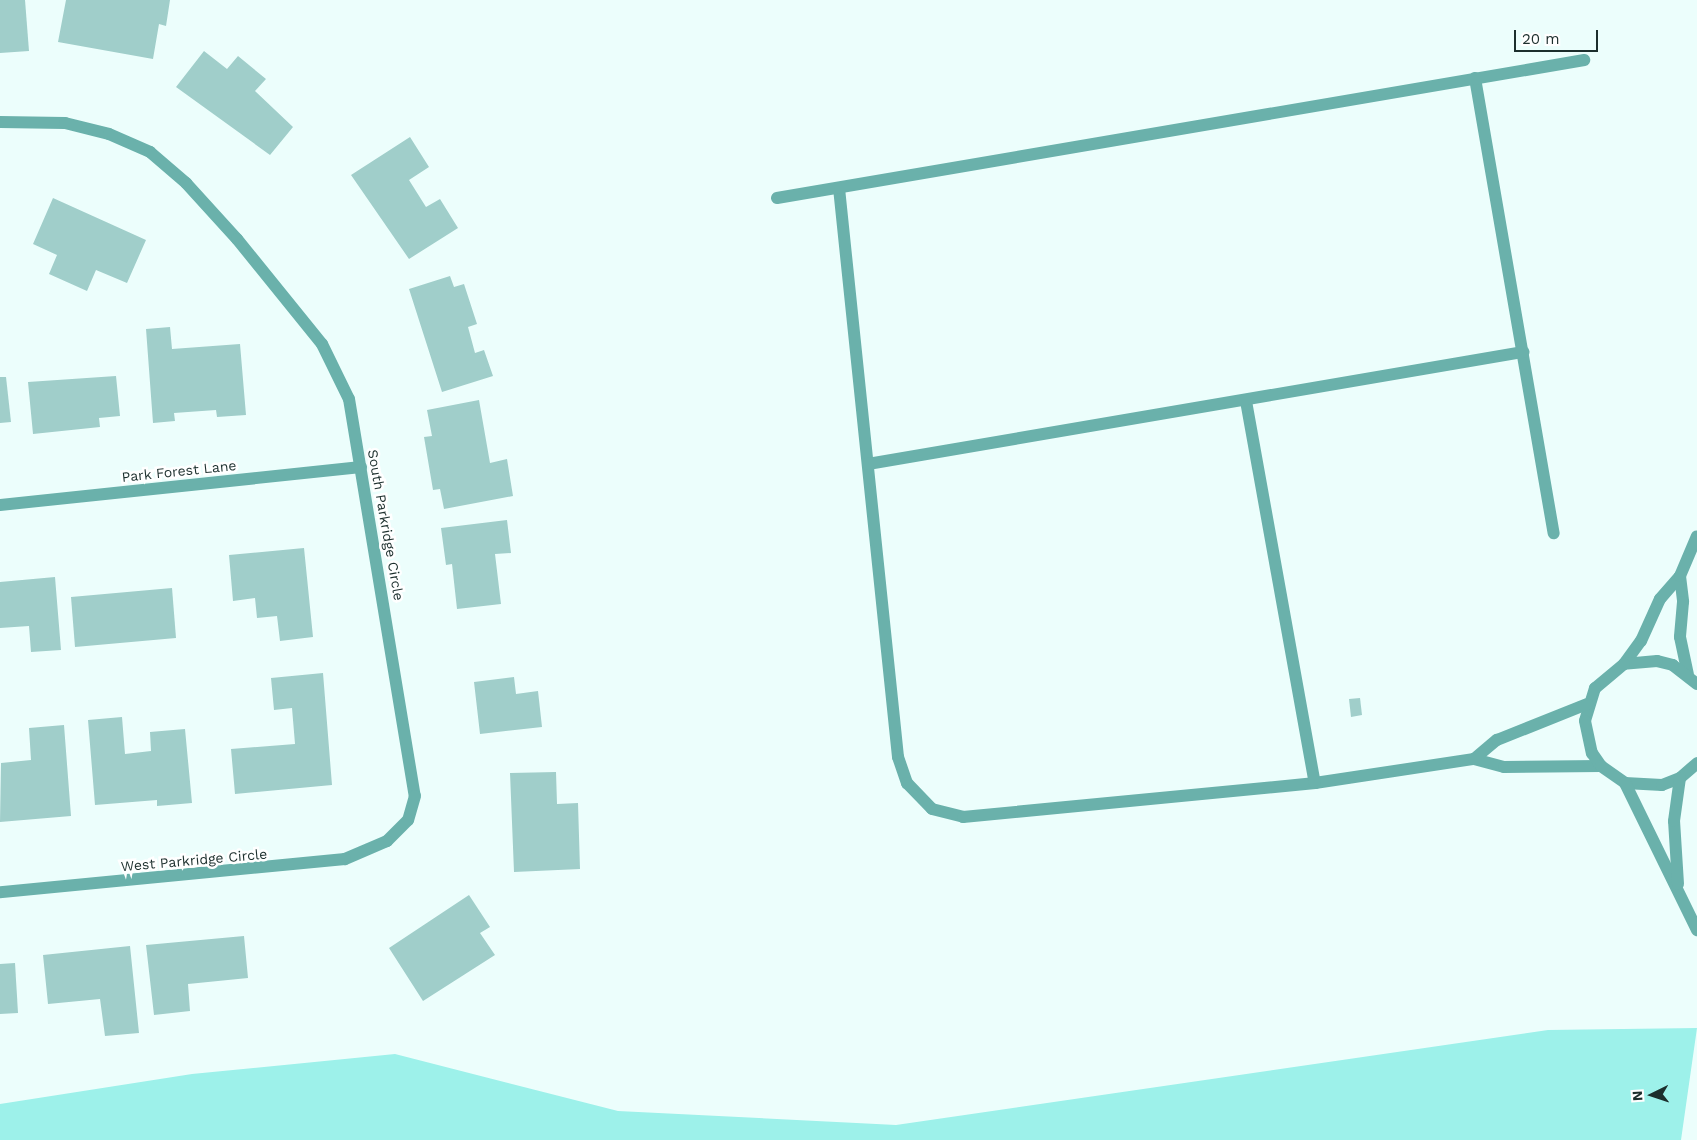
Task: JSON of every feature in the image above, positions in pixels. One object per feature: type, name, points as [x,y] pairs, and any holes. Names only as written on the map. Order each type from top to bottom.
[{"type":"street","points":[[777,198],[1584,60]]},
{"type":"street","points":[[1475,78],[1554,533]]},
{"type":"street","name":"South Parkridge Circle","points":[[0,122],[65,123],[109,134],[150,152],[186,183],[238,238],[322,344],[349,399],[414,780],[408,820],[387,842]]},
{"type":"street","points":[[839,188],[898,757],[907,783],[932,809],[963,817],[1314,783],[1474,759],[1504,767],[1601,766]]},
{"type":"street","points":[[868,464],[1246,401],[1523,352]]},
{"type":"street","points":[[1246,401],[1314,783]]},
{"type":"street","name":"Park Forest Lane","points":[[0,505],[360,467]]},
{"type":"street","points":[[1474,759],[1497,740],[1587,704],[1608,674],[1624,664],[1641,641],[1660,599],[1680,576],[1697,536]]},
{"type":"street","points":[[1680,576],[1684,602],[1680,637],[1688,674]]},
{"type":"street","points":[[1624,664],[1657,660],[1688,674],[1697,684]]},
{"type":"street","points":[[1587,704],[1586,737],[1601,766],[1625,783],[1643,787],[1680,778],[1697,763]]},
{"type":"street","points":[[1678,886],[1674,821],[1680,778]]},
{"type":"street","points":[[1625,783],[1648,837],[1678,886],[1697,930]]},
{"type":"street","name":"West Parkridge Circle","points":[[0,892],[312,864],[345,859],[387,842]]},
{"type":"shaded area","points":[[1697,1028],[1681,1140],[0,1140],[0,1104],[192,1074],[395,1054],[618,1111],[896,1125],[1548,1030]]},
{"type":"building","points":[[0,0],[25,0],[29,51],[0,53]]},
{"type":"building","points":[[66,0],[170,0],[166,26],[159,24],[153,59],[58,42]]},
{"type":"building","points":[[204,51],[227,69],[238,56],[266,79],[255,91],[293,127],[270,155],[176,87]]},
{"type":"building","points":[[410,137],[429,167],[409,180],[426,207],[440,199],[458,228],[409,259],[351,175]]},
{"type":"building","points":[[53,198],[146,240],[127,283],[96,270],[87,291],[49,274],[57,255],[33,244]]},
{"type":"building","points":[[450,276],[454,287],[464,284],[477,324],[468,327],[475,353],[484,350],[493,376],[442,392],[409,289]]},
{"type":"building","points":[[170,327],[172,349],[240,344],[246,415],[217,417],[216,410],[174,413],[175,421],[153,423],[146,329]]},
{"type":"building","points":[[116,376],[120,416],[99,418],[100,427],[33,434],[28,382]]},
{"type":"building","points":[[0,377],[6,377],[11,422],[0,423]]},
{"type":"building","points":[[479,400],[490,463],[507,459],[513,496],[444,509],[440,489],[433,490],[424,437],[432,436],[427,410]]},
{"type":"building","points":[[507,520],[511,553],[495,554],[501,604],[457,609],[452,564],[446,565],[441,528]]},
{"type":"building","points":[[304,548],[313,637],[280,641],[277,616],[257,618],[255,598],[233,601],[229,555]]},
{"type":"building","points":[[55,577],[61,650],[31,652],[29,626],[0,628],[0,582]]},
{"type":"building","points":[[172,588],[176,638],[75,647],[71,597]]},
{"type":"building","points":[[323,673],[332,785],[235,794],[231,749],[295,744],[292,708],[274,710],[271,678]]},
{"type":"building","points":[[514,677],[516,694],[538,691],[542,727],[480,734],[474,682]]},
{"type":"building","points":[[1360,698],[1362,715],[1351,717],[1349,699]]},
{"type":"building","points":[[122,717],[125,754],[151,751],[150,732],[185,729],[192,803],[157,806],[157,800],[95,805],[88,720]]},
{"type":"building","points":[[64,725],[71,816],[0,822],[1,763],[31,760],[29,728]]},
{"type":"building","points":[[556,772],[557,804],[578,803],[580,869],[514,872],[510,773]]},
{"type":"building","points":[[469,895],[490,927],[480,933],[495,955],[423,1001],[389,948]]},
{"type":"building","points":[[244,936],[248,978],[188,984],[190,1011],[154,1015],[146,945]]},
{"type":"building","points":[[130,946],[139,1033],[105,1036],[100,999],[48,1004],[43,955]]},
{"type":"building","points":[[15,963],[18,1013],[0,1014],[0,964]]}]
